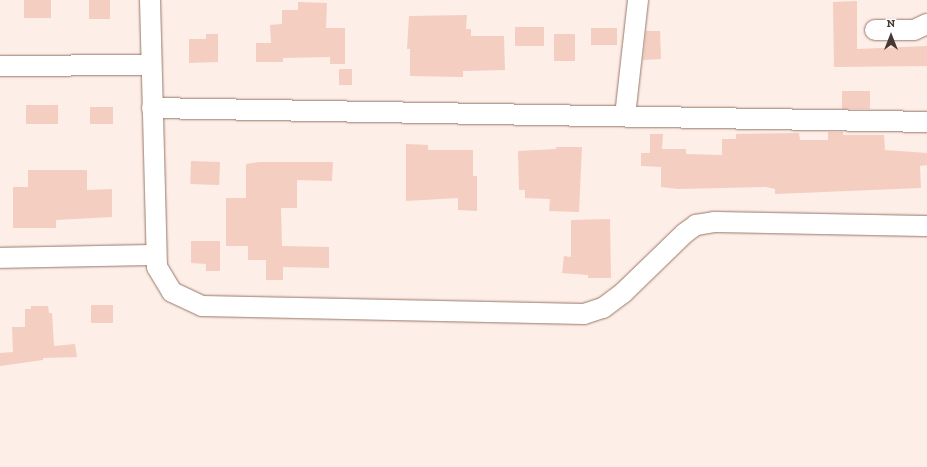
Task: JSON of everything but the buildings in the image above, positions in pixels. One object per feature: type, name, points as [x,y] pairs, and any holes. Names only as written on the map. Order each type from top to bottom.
[{"type":"street","points":[[150,0],[155,255],[157,267],[172,292],[202,306],[584,314],[603,308],[623,294],[685,232],[696,225],[714,222],[927,226]]},
{"type":"street","points":[[625,116],[638,0]]},
{"type":"street","points":[[875,30],[914,30],[927,24]]},
{"type":"street","points":[[0,66],[151,65]]},
{"type":"street","points":[[152,108],[927,122]]},
{"type":"street","points":[[0,258],[155,255]]}]
